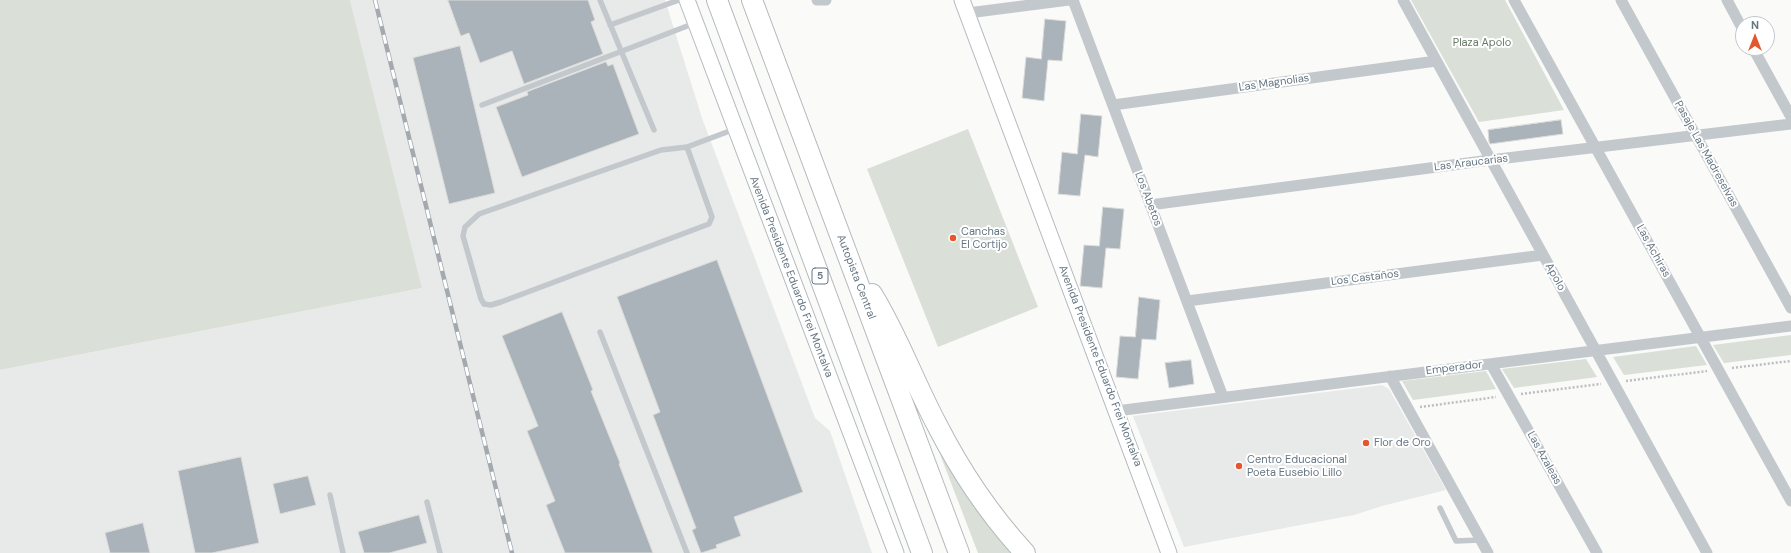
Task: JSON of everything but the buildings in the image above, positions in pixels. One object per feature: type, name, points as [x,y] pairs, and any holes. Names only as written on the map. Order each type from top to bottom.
[{"type":"highway","name":"5","points":[[717,0],[922,553]]},
{"type":"highway","name":"Autopista Central","points":[[752,0],[959,553]]},
{"type":"highway","points":[[846,252],[891,327],[938,426],[958,463],[978,496],[1025,553]]},
{"type":"main road","name":"Avenida Presidente Eduardo Frei Montalva","points":[[687,0],[896,553]]},
{"type":"main road","name":"Avenida Presidente Eduardo Frei Montalva","points":[[965,7],[1169,553]]},
{"type":"street","points":[[817,0],[826,0]]},
{"type":"street","points":[[965,7],[1069,0]]},
{"type":"street","name":"Los Abetos","points":[[1073,0],[1223,397]]},
{"type":"street","name":"Apolo","points":[[1403,0],[1707,553]]},
{"type":"street","name":"Las Achiras","points":[[1514,0],[1791,501]]},
{"type":"street","name":"Pasaje Las Madreselvas","points":[[1621,0],[1791,308]]},
{"type":"street","points":[[1727,0],[1736,16]]},
{"type":"street","points":[[1757,56],[1791,117]]},
{"type":"street","name":"Las Magnolias","points":[[1113,105],[1436,61]]},
{"type":"street","name":"Las Araucarias","points":[[1150,205],[1490,160],[1791,124]]},
{"type":"street","name":"Los Castaños","points":[[1187,301],[1543,255]]},
{"type":"street","name":"Emperador","points":[[1116,411],[1791,326]]},
{"type":"street","name":"Las Azaleas","points":[[1491,364],[1597,553]]},
{"type":"street","points":[[1390,376],[1488,553]]},
{"type":"lane","points":[[600,0],[654,130]]},
{"type":"lane","points":[[610,25],[679,0]]},
{"type":"lane","points":[[482,105],[696,23]]},
{"type":"lane","points":[[687,147],[712,217],[709,224],[501,302],[491,305],[484,304],[481,299],[463,236],[465,227],[479,214],[661,150],[687,147],[735,128]]},
{"type":"lane","points":[[600,332],[687,553]]},
{"type":"lane","points":[[330,496],[343,553]]},
{"type":"lane","points":[[427,502],[440,553]]},
{"type":"lane","points":[[1440,508],[1456,541],[1480,540]]},
{"type":"shaded area","points":[[350,0],[665,0],[702,118],[815,418],[830,431],[872,553],[0,553],[0,370],[422,288]]},
{"type":"shaded area","name":"Centro Educacional Poeta Eusebio Lillo","points":[[1382,385],[1389,389],[1446,490],[1382,506],[1354,515],[1184,547],[1133,416]]},
{"type":"green space","points":[[0,0],[350,0],[422,288],[0,370]]},
{"type":"green space","name":"Plaza Apolo","points":[[1411,0],[1505,0],[1564,110],[1479,122]]},
{"type":"green space","name":"Canchas El Cortijo","points":[[968,129],[1038,307],[938,347],[867,169]]},
{"type":"green space","points":[[1791,335],[1791,355],[1724,363],[1713,345]]},
{"type":"green space","points":[[1696,346],[1707,365],[1624,375],[1613,357]]},
{"type":"green space","points":[[1586,359],[1597,377],[1514,388],[1502,369]]},
{"type":"green space","points":[[1486,371],[1496,389],[1413,400],[1402,381]]},
{"type":"green space","points":[[938,449],[965,492],[1013,553],[978,553]]},
{"type":"railway","points":[[375,0],[512,553]]},
{"type":"place","name":"Canchas El Cortijo","points":[[953,238]]},
{"type":"place","name":"Flor de Oro","points":[[1366,443]]},
{"type":"place","name":"Centro Educacional Poeta Eusebio Lillo","points":[[1239,466]]}]
